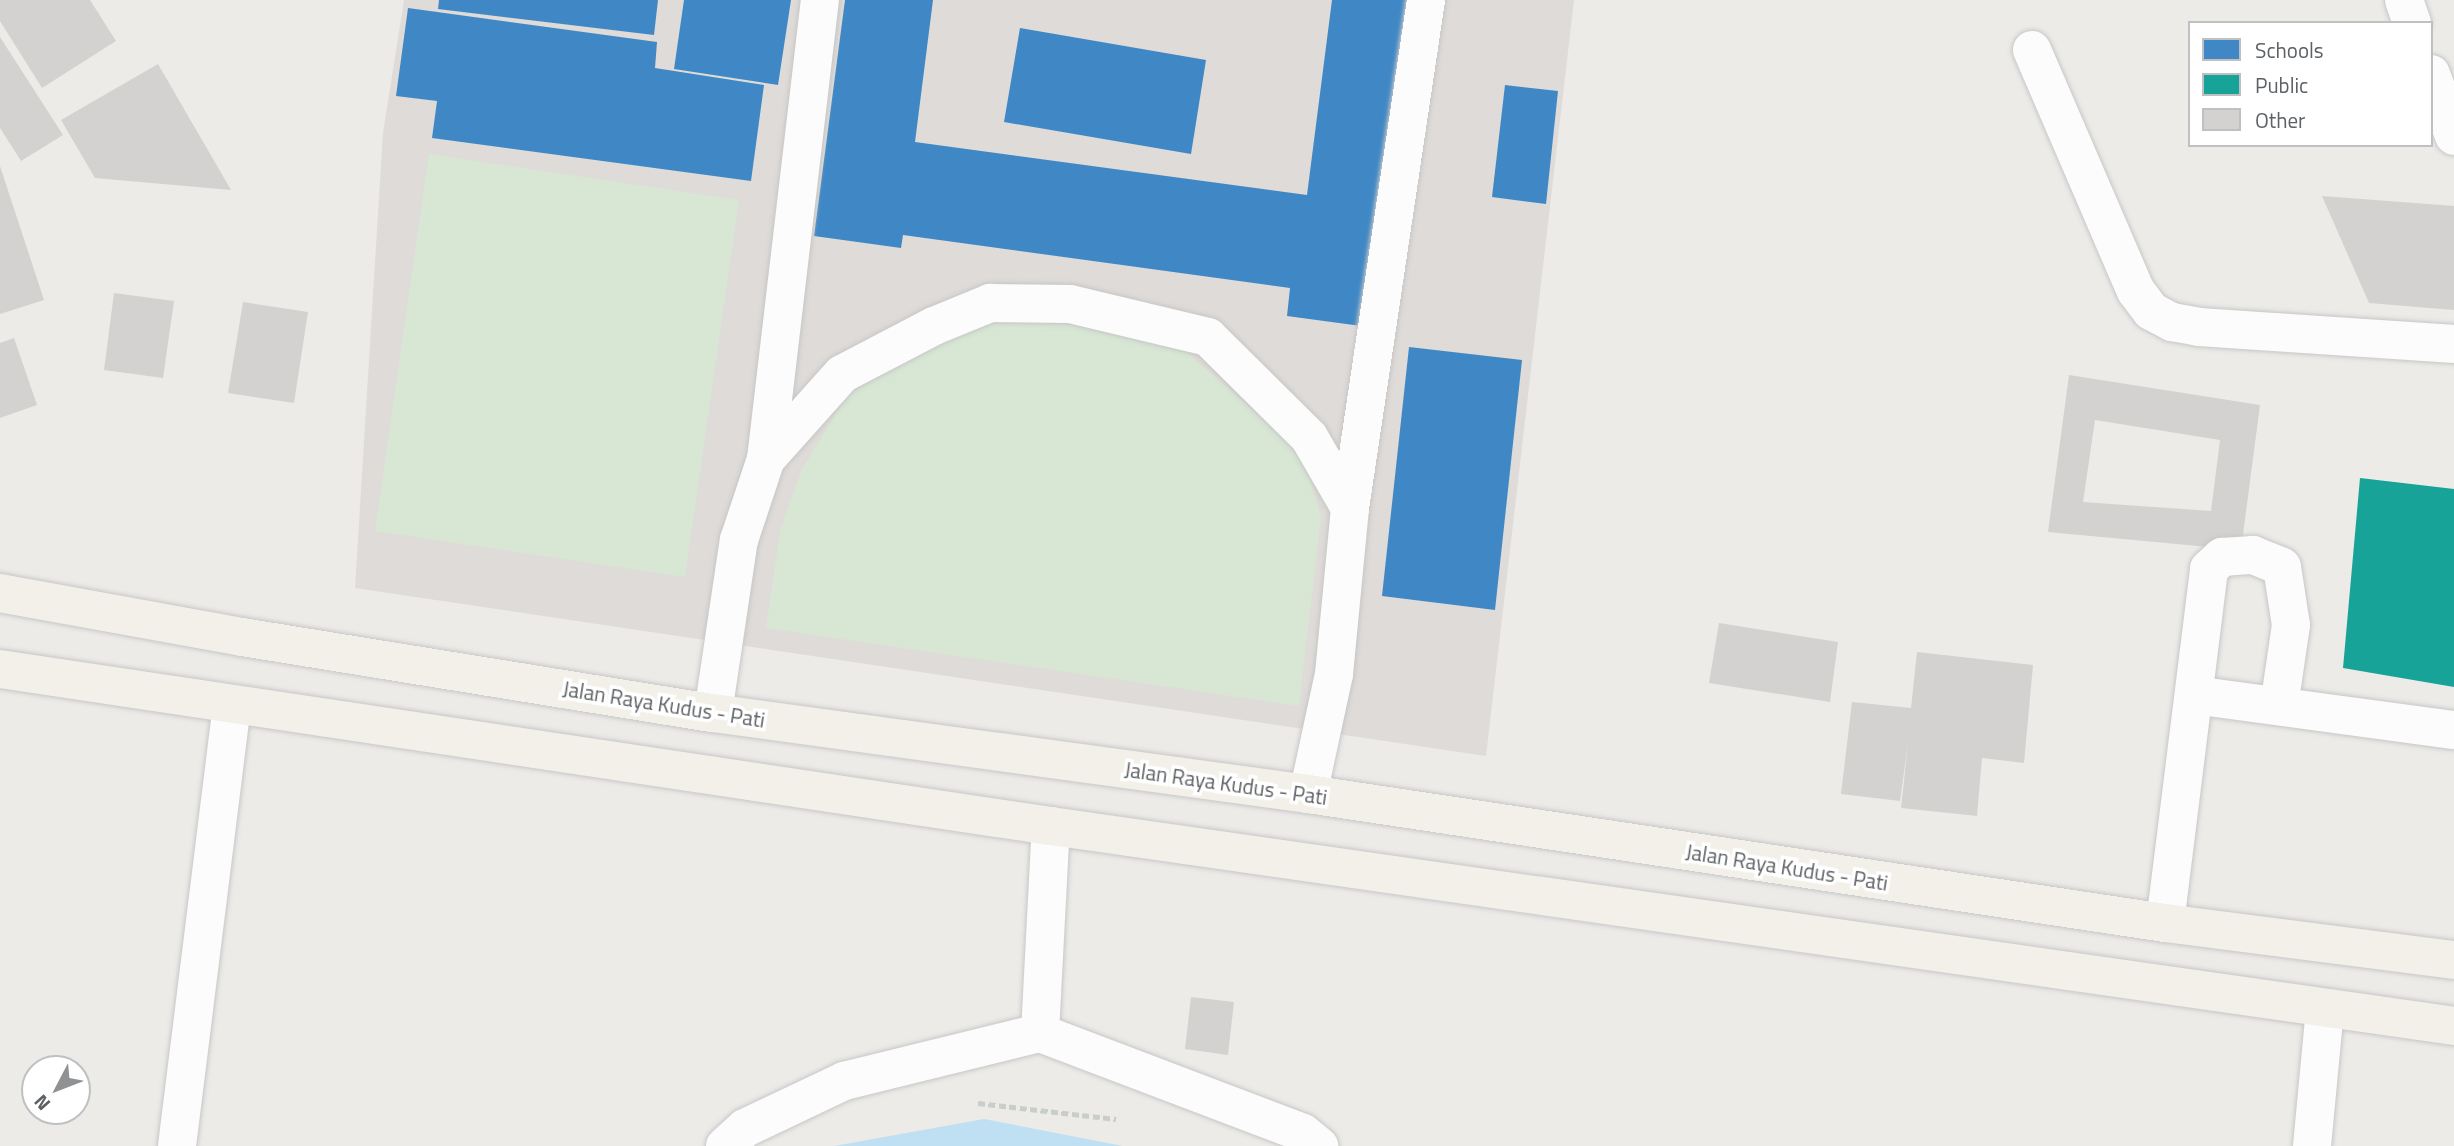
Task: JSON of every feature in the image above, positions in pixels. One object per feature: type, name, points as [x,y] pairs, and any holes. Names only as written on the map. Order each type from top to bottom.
[{"type":"main road","name":"Jalan Raya Kudus - Pati","points":[[0,593],[255,640],[713,713],[1308,794],[2165,923],[2454,960]]},
{"type":"main road","points":[[0,670],[1051,826],[2454,1026]]},
{"type":"street","points":[[713,713],[739,540],[766,459],[820,0]]},
{"type":"street","points":[[1308,794],[1335,674],[1350,508],[1426,0]]},
{"type":"street","points":[[2404,0],[2411,21]]},
{"type":"street","points":[[2032,50],[2136,291],[2151,311],[2172,322],[2199,327],[2454,344]]},
{"type":"street","points":[[2433,80],[2454,136]]},
{"type":"street","points":[[766,459],[842,374],[934,326],[990,303],[1070,304],[1208,337],[1309,437],[1350,508]]},
{"type":"street","points":[[2165,923],[2209,569],[2222,557],[2253,555],[2282,566],[2288,586],[2291,625],[2279,706]]},
{"type":"street","points":[[2194,695],[2454,730]]},
{"type":"street","points":[[177,1146],[232,706]]},
{"type":"street","points":[[1040,1033],[1051,826]]},
{"type":"street","points":[[2312,1146],[2325,1009]]},
{"type":"street","points":[[725,1146],[745,1128],[844,1081],[1040,1033],[1304,1133],[1319,1146]]},
{"type":"path","points":[[972,1102],[1128,1120]]},
{"type":"shaded area","points":[[404,0],[1574,0],[1486,756],[355,588],[383,133]]},
{"type":"green space","points":[[429,154],[739,200],[685,577],[375,531]]},
{"type":"green space","points":[[989,319],[1090,326],[1184,350],[1302,454],[1321,516],[1299,706],[766,628],[780,531],[802,469],[848,394],[913,352]]},
{"type":"water","points":[[984,1119],[1123,1146],[834,1146]]},
{"type":"building: Schools","points":[[439,0],[658,0],[654,35],[438,9]]},
{"type":"building: Schools","points":[[684,0],[791,0],[778,85],[674,69]]},
{"type":"building: Schools","points":[[845,0],[933,0],[915,142],[1307,195],[1332,0],[1424,0],[1376,328],[1287,316],[1290,288],[903,235],[901,248],[814,236]]},
{"type":"building: Schools","points":[[408,8],[657,42],[655,68],[764,85],[751,181],[432,138],[437,101],[396,96]]},
{"type":"building: Schools","points":[[1020,28],[1206,60],[1191,154],[1004,122]]},
{"type":"building: Schools","points":[[1505,85],[1558,91],[1546,204],[1492,197]]},
{"type":"building: Schools","points":[[1409,347],[1522,360],[1495,610],[1382,596]]},
{"type":"building: Public","points":[[2360,478],[2454,489],[2454,687],[2343,668]]},
{"type":"building: Other","points":[[0,0],[90,0],[116,41],[42,88],[0,21]]},
{"type":"building: Other","points":[[0,37],[63,135],[21,161],[0,128]]},
{"type":"building: Other","points":[[158,64],[231,190],[95,178],[61,120]]},
{"type":"building: Other","points":[[0,166],[44,300],[0,314]]},
{"type":"building: Other","points":[[2322,196],[2454,206],[2454,310],[2369,303]]},
{"type":"building: Other","points":[[114,293],[174,301],[163,378],[104,370]]},
{"type":"building: Other","points":[[243,302],[308,312],[294,403],[228,393]]},
{"type":"building: Other","points":[[14,338],[37,405],[0,418],[0,343]]},
{"type":"building: Other","points":[[2069,375],[2260,405],[2241,550],[2048,532]],"holes":[[[2095,420],[2220,440],[2211,511],[2083,502]]]},
{"type":"building: Other","points":[[1719,623],[1838,642],[1830,702],[1709,683]]},
{"type":"building: Other","points":[[1917,652],[2033,665],[2024,763],[1982,758],[1977,816],[1901,808],[1908,743],[1900,801],[1841,794],[1852,702],[1911,708]]},
{"type":"building: Other","points":[[1191,997],[1234,1002],[1228,1055],[1185,1049]]}]
